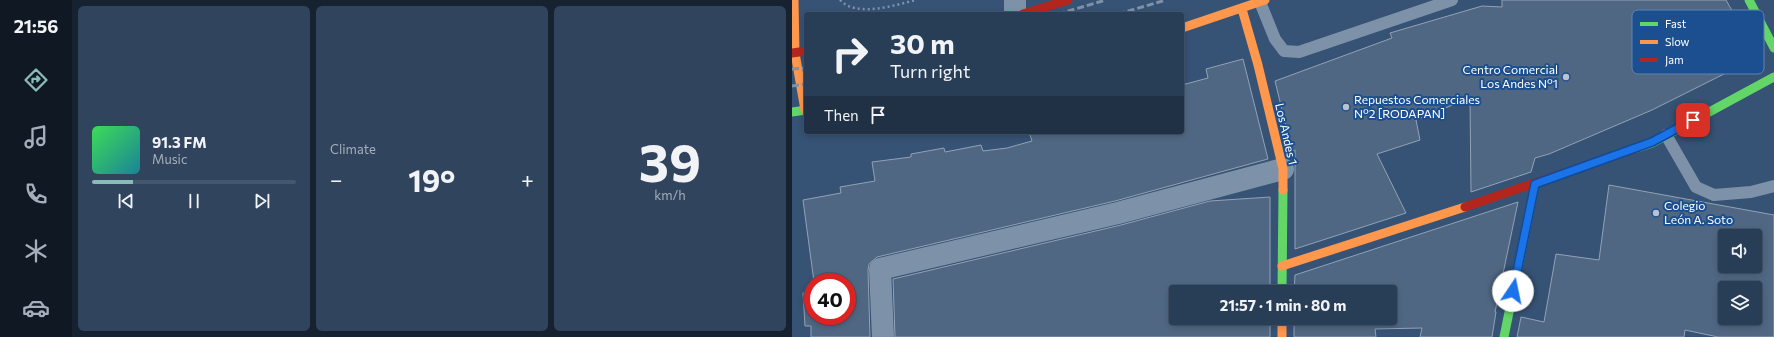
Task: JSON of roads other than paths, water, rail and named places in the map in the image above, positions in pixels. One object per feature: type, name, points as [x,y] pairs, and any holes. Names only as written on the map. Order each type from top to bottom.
[{"type":"street","points":[[794,0],[794,53],[804,100]]},
{"type":"street","points":[[1015,0],[1015,12]]},
{"type":"street","points":[[1029,12],[1068,0]]},
{"type":"street","points":[[1749,0],[1754,10]]},
{"type":"street","points":[[1184,27],[1262,1]]},
{"type":"street","name":"Los Andes 1","points":[[1242,9],[1258,65],[1283,169],[1282,285]]},
{"type":"street","points":[[1764,29],[1774,48]]},
{"type":"street","points":[[794,53],[804,51]]},
{"type":"street","points":[[1282,266],[1535,184],[1652,142],[1774,77]]},
{"type":"street","points":[[792,112],[804,110]]},
{"type":"street","points":[[883,337],[880,269],[1118,213],[1283,169]]},
{"type":"street","points":[[1504,337],[1535,184]]},
{"type":"street","points":[[1282,325],[1282,337]]},
{"type":"lane","points":[[1262,1],[1275,39],[1279,45],[1284,51],[1299,52],[1421,5],[1452,0]]},
{"type":"lane","points":[[1666,135],[1696,187],[1714,195],[1751,192],[1774,186]]},
{"type":"railway","points":[[1065,12],[1106,0]]},
{"type":"railway","points":[[1125,12],[1166,0]]},
{"type":"railway","points":[[792,69],[804,68]]},
{"type":"railway","points":[[792,86],[804,84]]},
{"type":"place","name":"Centro Comercial Los Andes N°1","points":[[1566,77]]},
{"type":"place","name":"Repuestos Comerciales N°2 [RODAPAN]","points":[[1346,107]]},
{"type":"place","name":"Colegio León A. Soto","points":[[1656,213]]}]
